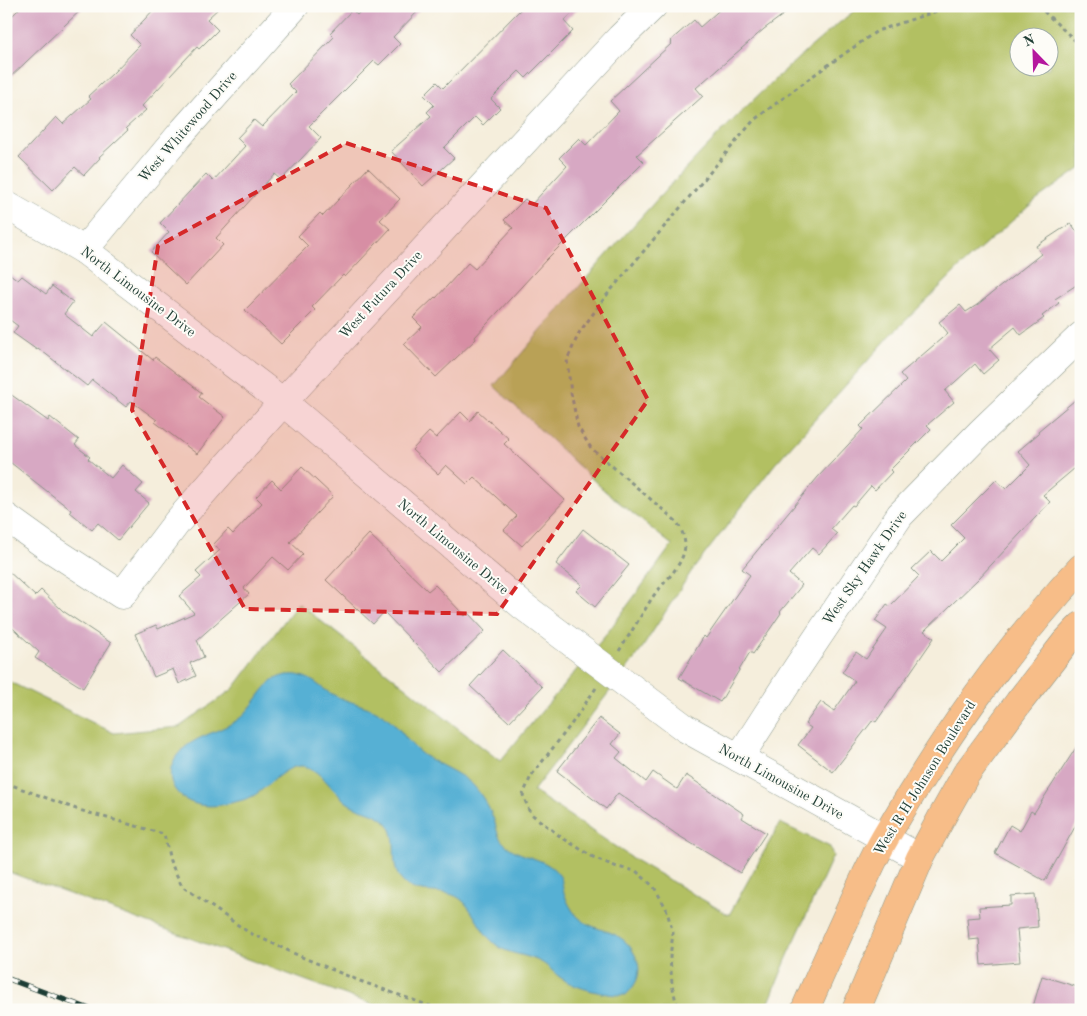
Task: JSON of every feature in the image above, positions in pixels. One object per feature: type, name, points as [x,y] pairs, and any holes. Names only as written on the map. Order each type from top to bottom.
[{"type":"main road","name":"West R H Johnson Boulevard","points":[[805,1010],[824,964],[884,839],[922,777],[972,701],[1049,603],[1081,568]]},
{"type":"main road","points":[[856,1010],[920,858],[966,774],[1019,702],[1065,643],[1081,626]]},
{"type":"street","name":"West Whitewood Drive","points":[[84,250],[184,130],[295,6]]},
{"type":"street","name":"West Futura Drive","points":[[6,517],[45,546],[122,595],[178,521],[283,402],[620,38],[653,6]]},
{"type":"street","name":"North Limousine Drive","points":[[6,205],[84,250],[283,402],[523,606],[685,728],[920,858]]},
{"type":"street","name":"West Sky Hawk Drive","points":[[739,758],[900,515],[982,431],[1081,336]]},
{"type":"path","points":[[682,1010],[676,1002],[672,984],[670,957],[672,933],[666,908],[654,887],[636,871],[617,867],[593,857],[561,837],[530,813],[523,795],[531,776],[570,726],[608,670],[653,597],[675,568],[683,552],[684,537],[676,521],[591,448],[578,427],[567,360],[579,333],[606,296],[754,120],[814,75],[878,31],[952,6]]},
{"type":"path","points":[[1038,6],[1081,46]]},
{"type":"path","points":[[6,783],[79,810],[164,834],[170,861],[182,886],[248,932],[312,962],[441,1010]]},
{"type":"highlighted area","points":[[346,143],[546,208],[648,400],[497,614],[245,609],[132,410],[158,246]]},
{"type":"green space","points":[[860,6],[1081,6],[1081,168],[1037,199],[962,265],[889,337],[775,464],[691,572],[639,653],[533,791],[635,860],[729,915],[780,823],[830,847],[833,856],[786,960],[766,1010],[387,1010],[6,871],[6,680],[114,733],[179,727],[233,689],[298,603],[500,761],[605,636],[672,545],[605,491],[494,386],[548,322],[693,161],[746,107],[802,55]]},
{"type":"water","points":[[286,675],[305,677],[337,697],[382,714],[394,723],[423,755],[472,784],[488,807],[502,841],[517,852],[547,864],[554,869],[562,881],[566,899],[577,916],[592,926],[623,939],[629,946],[635,955],[639,972],[634,986],[626,995],[592,991],[567,982],[539,961],[507,951],[498,946],[488,937],[468,906],[459,898],[445,893],[422,891],[408,886],[402,881],[395,867],[393,835],[385,821],[345,801],[321,776],[309,768],[302,766],[289,769],[257,794],[240,801],[221,805],[204,806],[190,802],[179,795],[172,785],[170,774],[173,762],[182,750],[196,740],[230,725],[240,718],[271,682],[276,678]]},
{"type":"building","points":[[22,6],[85,6],[6,81],[6,22]]},
{"type":"building","points":[[157,6],[221,6],[207,19],[218,30],[199,49],[197,47],[142,106],[146,110],[126,128],[128,130],[99,157],[84,175],[75,167],[53,190],[19,157],[56,117],[63,124],[91,99],[88,96],[140,45],[130,35]]},
{"type":"building","points":[[366,6],[423,6],[393,37],[400,44],[379,65],[374,61],[309,126],[321,138],[281,180],[274,174],[216,238],[223,245],[186,285],[151,252],[169,232],[160,223],[206,174],[213,181],[245,146],[237,138],[254,120],[262,127],[296,92],[288,84],[334,37],[330,33],[352,10],[357,15]]},
{"type":"building","points":[[524,6],[581,6],[564,21],[573,31],[526,78],[519,71],[491,99],[500,108],[483,125],[475,117],[444,148],[454,158],[423,186],[391,151],[431,116],[427,112],[434,105],[424,95],[437,82],[443,88]]},
{"type":"building","points":[[724,6],[795,6],[764,29],[696,88],[703,96],[637,155],[644,162],[546,260],[475,337],[476,339],[436,377],[404,344],[422,327],[413,318],[436,298],[468,263],[475,269],[513,228],[504,220],[525,199],[531,205],[567,166],[559,158],[579,138],[586,145],[619,111],[610,101],[672,43],[670,41],[694,20],[700,27]]},
{"type":"building","points":[[368,168],[400,199],[380,220],[390,229],[345,277],[343,275],[312,307],[315,310],[281,344],[245,310],[308,246],[298,236],[320,213],[323,216]]},
{"type":"building","points":[[1071,223],[1081,238],[1081,282],[1055,299],[1059,303],[1042,316],[1044,318],[1021,335],[1015,327],[989,349],[999,360],[983,374],[975,364],[945,391],[954,402],[927,425],[931,429],[890,470],[892,472],[875,490],[871,486],[854,506],[852,505],[831,529],[837,534],[819,554],[812,548],[789,574],[802,585],[780,612],[753,654],[750,652],[720,702],[679,678],[704,636],[706,638],[750,575],[742,569],[818,477],[863,429],[860,426],[906,381],[900,374],[948,333],[939,322],[960,305],[966,312],[977,305],[1041,254],[1036,246]]},
{"type":"building","points":[[6,271],[18,280],[22,276],[46,294],[52,286],[73,302],[64,314],[93,337],[106,322],[153,360],[155,357],[202,393],[199,397],[225,417],[197,454],[131,401],[126,407],[92,380],[87,386],[38,348],[37,350],[13,333],[18,326],[6,317]]},
{"type":"building","points":[[6,391],[48,421],[50,417],[79,440],[75,445],[90,457],[88,459],[111,478],[122,465],[143,484],[136,492],[149,503],[118,540],[98,523],[92,530],[70,512],[71,510],[6,459]]},
{"type":"building","points":[[1081,395],[1081,463],[1043,495],[1050,502],[978,579],[924,631],[934,638],[876,722],[873,720],[833,772],[798,745],[811,728],[805,724],[821,702],[834,711],[855,681],[842,672],[856,652],[866,659],[887,629],[875,621],[887,604],[890,606],[919,576],[912,569],[931,551],[941,561],[964,538],[951,525],[996,480],[1006,489],[1030,465],[1018,451],[1039,433],[1038,431]]},
{"type":"building","points":[[478,411],[509,439],[504,444],[565,500],[522,546],[504,530],[517,516],[474,477],[467,484],[446,465],[438,474],[412,450],[429,432],[436,438],[461,412],[470,421]]},
{"type":"building","points":[[302,467],[333,496],[290,542],[303,554],[288,570],[273,557],[244,588],[249,594],[197,640],[204,657],[190,663],[196,676],[179,684],[173,669],[154,677],[135,634],[156,625],[158,629],[194,613],[179,596],[201,577],[196,572],[220,550],[213,545],[228,529],[233,534],[262,503],[256,497],[272,480],[281,489]]},
{"type":"building","points":[[583,529],[629,565],[595,607],[576,591],[582,585],[556,564]]},
{"type":"building","points":[[369,534],[428,591],[435,585],[465,616],[468,613],[485,631],[442,672],[384,612],[373,624],[326,580]]},
{"type":"building","points":[[6,569],[35,596],[41,590],[63,611],[111,643],[83,688],[35,658],[39,652],[6,622]]},
{"type":"building","points":[[503,650],[542,687],[509,722],[470,686]]},
{"type":"building","points":[[599,718],[620,734],[612,744],[621,752],[616,758],[646,782],[653,772],[677,789],[686,775],[744,814],[742,818],[766,833],[740,873],[676,834],[618,793],[606,809],[557,771]]},
{"type":"building","points":[[1081,740],[1081,816],[1045,881],[995,853],[1010,825],[1020,831],[1031,811],[1034,813]]},
{"type":"building","points":[[1035,894],[1038,927],[1017,929],[1020,962],[981,965],[979,939],[969,940],[967,918],[980,917],[979,907],[1011,905],[1011,896]]},
{"type":"building","points":[[1042,976],[1081,988],[1081,1010],[1032,1010]]},
{"type":"railway","points":[[6,978],[92,1010]]}]
